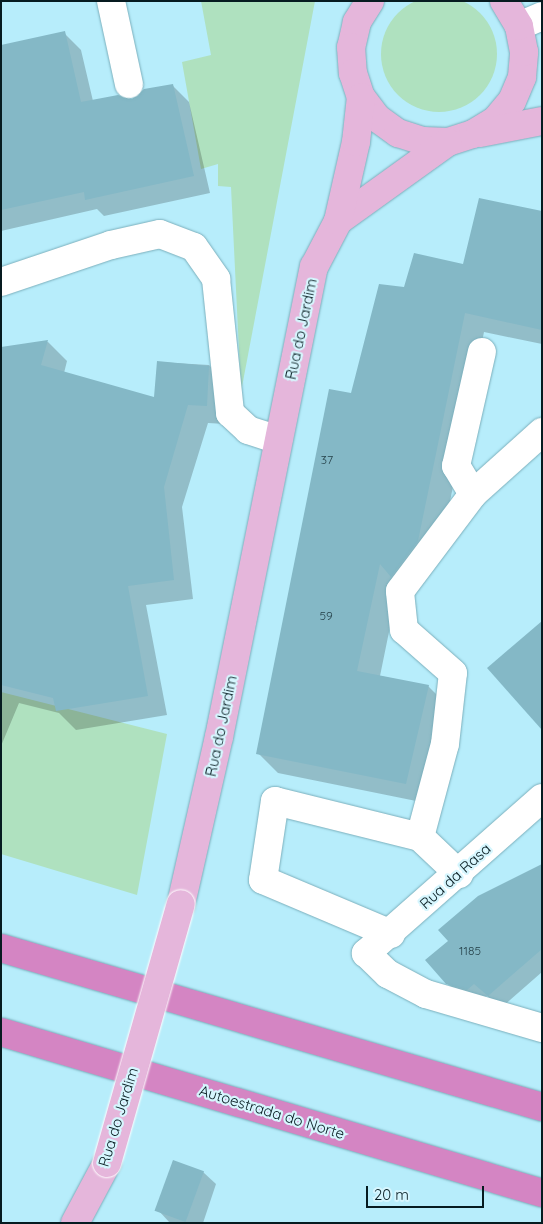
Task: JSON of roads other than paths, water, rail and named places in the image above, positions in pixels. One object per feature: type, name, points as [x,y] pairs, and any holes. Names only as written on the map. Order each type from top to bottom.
[{"type":"highway","points":[[1,948],[542,1108]]},
{"type":"highway","name":"Autoestrada do Norte","points":[[1,1032],[542,1192]]},
{"type":"main road","points":[[370,1],[358,22],[351,47],[352,73],[361,97],[377,118],[398,133],[422,141],[461,138],[542,121]]},
{"type":"main road","name":"Rua do Jardim","points":[[338,221],[461,138],[495,121],[512,101],[522,77],[521,24]]},
{"type":"main road","name":"Rua do Jardim","points":[[75,1223],[106,1163],[181,904],[219,737],[314,268],[338,221],[356,142],[361,97]]},
{"type":"street","points":[[111,1],[129,84]]},
{"type":"street","points":[[1,282],[111,245],[160,234],[194,247],[216,278],[230,414],[248,430],[278,440]]},
{"type":"street","points":[[473,494],[456,466],[482,352]]},
{"type":"street","points":[[420,836],[445,744],[453,673],[404,630],[400,591],[473,494],[542,432]]},
{"type":"street","name":"Rua da Rasa","points":[[542,798],[391,934],[366,952],[388,974],[426,994],[542,1028]]},
{"type":"street","points":[[391,934],[263,880],[275,801],[420,836],[458,874]]}]
